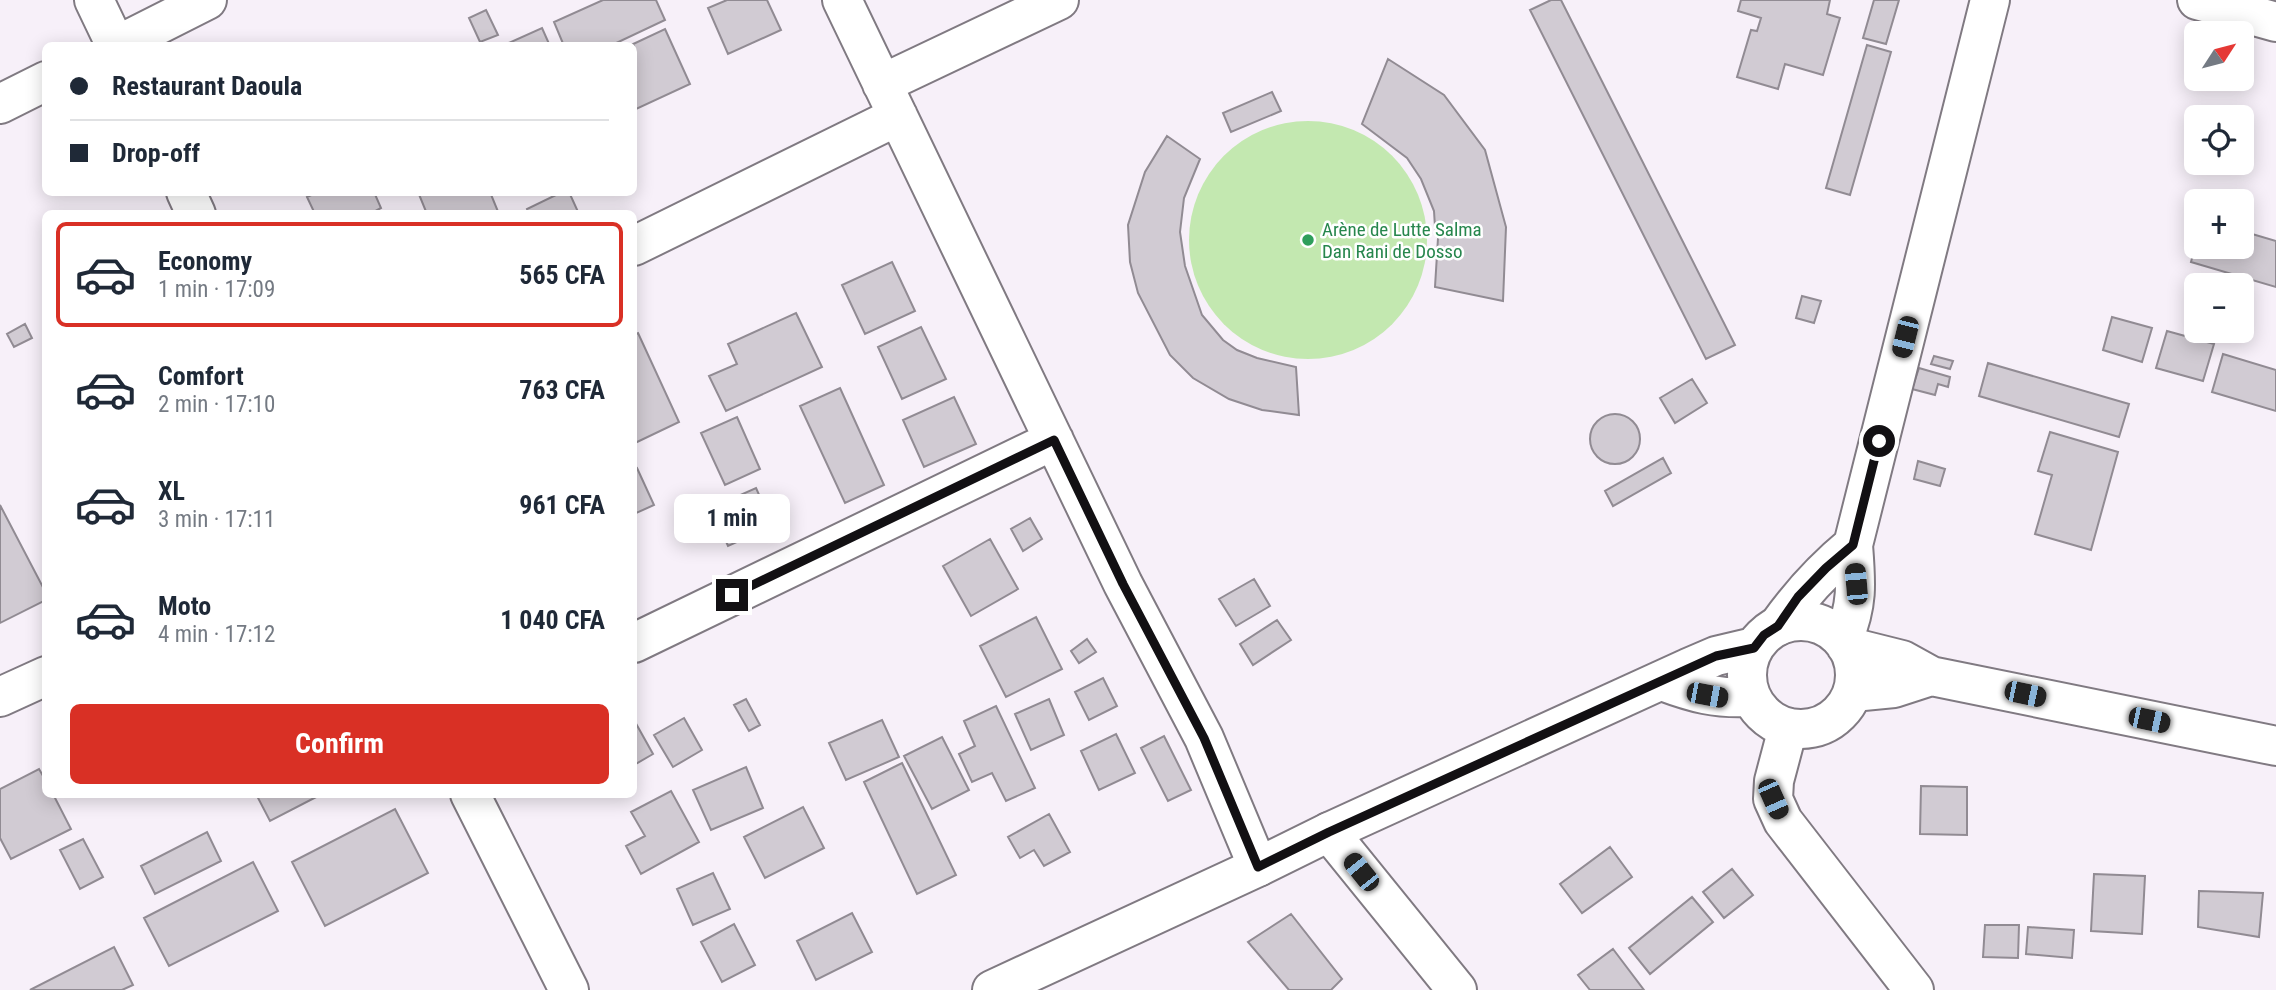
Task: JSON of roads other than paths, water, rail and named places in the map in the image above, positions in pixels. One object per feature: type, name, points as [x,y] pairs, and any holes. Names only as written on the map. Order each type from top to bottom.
[{"type":"street","points":[[94,0],[114,42]]},
{"type":"street","points":[[124,42],[207,0]]},
{"type":"street","points":[[842,0],[1123,584],[1204,738],[1258,867]]},
{"type":"street","points":[[637,244],[1059,0]]},
{"type":"street","points":[[1844,643],[1853,616],[1856,584],[1853,545],[1990,0]]},
{"type":"street","points":[[2197,0],[2276,22]]},
{"type":"street","points":[[0,104],[42,83]]},
{"type":"street","points":[[637,642],[1054,440]]},
{"type":"street","points":[[992,990],[1329,832],[1716,656],[1766,637],[1795,621],[1813,622],[1829,629],[1844,643],[1853,660],[1856,676],[1853,692],[1840,712],[1820,726],[1788,728],[1760,711],[1751,697],[1747,681],[1748,663],[1766,637],[1798,597],[1853,545]]},
{"type":"street","points":[[1844,643],[1902,660],[1931,676],[2275,743]]},
{"type":"street","points":[[1853,692],[1894,688],[1931,676]]},
{"type":"street","points":[[0,697],[42,678]]},
{"type":"street","points":[[1662,681],[1691,692],[1724,699],[1751,697]]},
{"type":"street","points":[[1788,728],[1774,781],[1773,799],[1783,821],[1914,990]]},
{"type":"street","points":[[472,798],[569,990]]},
{"type":"street","points":[[1329,832],[1457,990]]},
{"type":"place","name":"Arène de Lutte Salma Dan Rani de Dosso","points":[[1308,240]]}]
